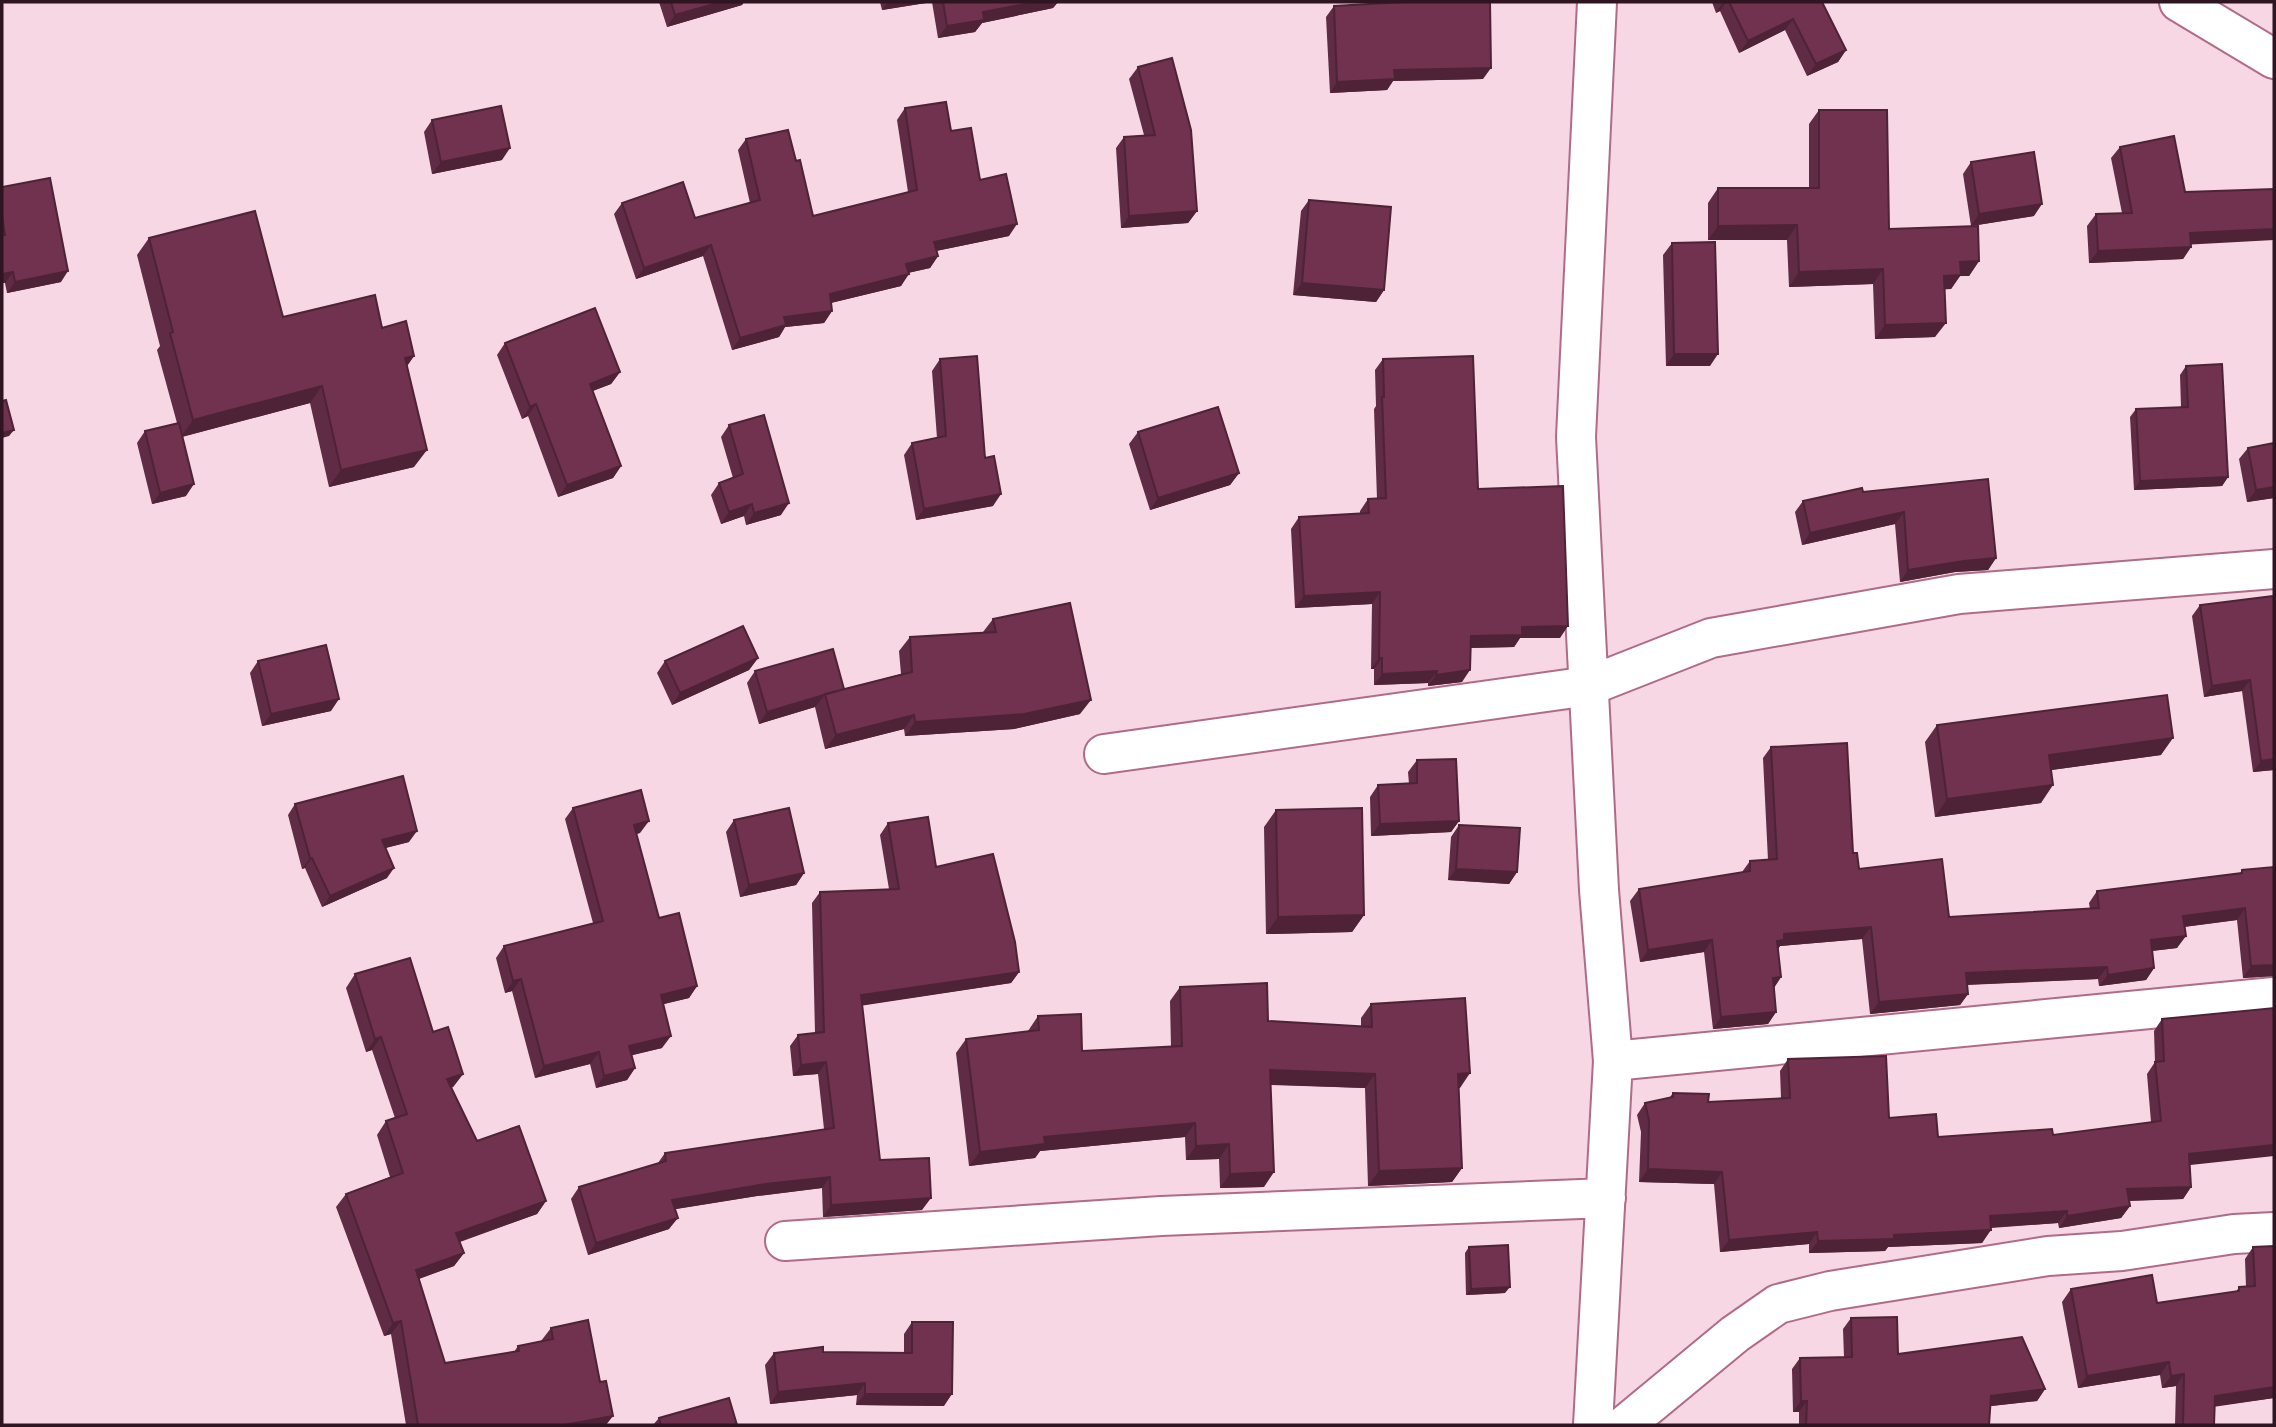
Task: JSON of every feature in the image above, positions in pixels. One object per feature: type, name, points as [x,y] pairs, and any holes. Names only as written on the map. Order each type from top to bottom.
[{"type":"street","points":[[1594,1425],[1613,1061],[1599,890],[1576,437],[1597,2]]},
{"type":"street","points":[[2179,2],[2274,59]]},
{"type":"street","points":[[1104,754],[1589,686],[1711,638],[1959,594],[2274,569]]},
{"type":"street","points":[[1613,1061],[2274,997]]},
{"type":"street","points":[[785,1241],[1161,1216],[1606,1198]]},
{"type":"street","points":[[1625,1425],[1735,1334],[1778,1304],[1830,1292],[2048,1256],[2122,1251],[2234,1234],[2274,1232]]},
{"type":"building","points":[[671,2],[721,2],[675,15]]},
{"type":"building","points":[[943,2],[1035,2],[983,12],[984,20],[947,26]]},
{"type":"building","points":[[1405,2],[1490,2],[1491,68],[1394,70],[1395,79],[1337,82],[1334,6]]},
{"type":"building","points":[[1729,2],[1822,2],[1846,50],[1816,64],[1793,19],[1748,41]]},
{"type":"building","points":[[1172,58],[1191,130],[1197,211],[1129,216],[1124,137],[1155,135],[1138,67]]},
{"type":"building","points":[[946,102],[951,131],[971,128],[980,180],[1006,174],[1017,224],[934,242],[938,256],[906,264],[909,274],[830,294],[832,311],[784,317],[786,325],[740,338],[711,245],[644,268],[622,203],[683,182],[695,218],[760,200],[746,139],[788,130],[796,161],[800,160],[813,216],[917,190],[905,108]]},
{"type":"building","points":[[501,106],[510,148],[441,162],[432,120]]},
{"type":"building","points":[[1819,110],[1887,110],[1889,229],[1978,226],[1979,261],[1960,262],[1961,275],[1944,276],[1946,323],[1885,325],[1883,269],[1799,272],[1797,225],[1718,226],[1718,188],[1819,188]]},
{"type":"building","points":[[2174,136],[2185,192],[2274,189],[2274,229],[2190,233],[2191,247],[2098,251],[2096,214],[2132,213],[2120,147]]},
{"type":"building","points":[[2034,152],[2042,204],[1979,214],[1971,162]]},
{"type":"building","points":[[50,178],[68,271],[15,282],[13,272],[2,274],[2,235],[5,235],[2,187]]},
{"type":"building","points":[[1309,200],[1391,207],[1384,290],[1302,283]]},
{"type":"building","points":[[255,211],[283,317],[375,295],[382,328],[406,321],[414,356],[405,358],[427,450],[341,470],[322,386],[193,420],[149,238]]},
{"type":"building","points":[[1715,242],[1718,354],[1674,354],[1672,243]]},
{"type":"building","points":[[595,308],[620,372],[590,384],[621,466],[567,485],[536,404],[530,407],[505,343]]},
{"type":"building","points":[[977,356],[985,458],[994,456],[1001,494],[924,509],[912,443],[946,436],[940,359]]},
{"type":"building","points":[[1473,356],[1478,489],[1563,486],[1568,626],[1522,627],[1522,635],[1471,636],[1470,670],[1436,675],[1437,671],[1382,674],[1382,658],[1379,658],[1380,592],[1304,596],[1299,517],[1369,513],[1368,499],[1386,498],[1383,359]]},
{"type":"building","points":[[2222,364],[2228,477],[2140,481],[2136,409],[2188,407],[2186,366]]},
{"type":"building","points":[[6,400],[14,430],[2,433],[2,401]]},
{"type":"building","points":[[1218,407],[1239,473],[1158,498],[1138,432]]},
{"type":"building","points":[[764,415],[789,503],[754,513],[752,504],[729,512],[719,483],[743,474],[729,425]]},
{"type":"building","points":[[179,423],[194,484],[160,493],[145,431]]},
{"type":"building","points":[[2274,443],[2274,487],[2256,490],[2248,448]]},
{"type":"building","points":[[1988,479],[1996,558],[1908,570],[1904,512],[1810,533],[1803,501],[1862,488],[1863,492]]},
{"type":"building","points":[[2274,596],[2274,759],[2261,761],[2250,680],[2212,686],[2200,605]]},
{"type":"building","points":[[1070,603],[1091,700],[1024,714],[915,722],[914,715],[836,735],[825,694],[912,672],[910,637],[996,632],[993,619]]},
{"type":"building","points":[[743,626],[758,658],[680,693],[665,661]]},
{"type":"building","points":[[326,645],[339,699],[271,714],[258,661]]},
{"type":"building","points":[[833,649],[844,689],[767,712],[755,671]]},
{"type":"building","points":[[2167,695],[2173,738],[2049,755],[2053,785],[1947,799],[1937,725]]},
{"type":"building","points":[[1847,743],[1853,853],[1857,853],[1859,869],[1942,859],[1949,917],[2099,908],[2097,891],[2274,867],[2274,965],[2251,966],[2245,908],[2183,916],[2186,936],[2151,940],[2154,968],[2108,975],[2107,967],[1966,973],[1968,994],[1879,1002],[1871,927],[1784,934],[1784,940],[1777,941],[1781,977],[1773,978],[1776,1012],[1721,1017],[1712,940],[1648,950],[1639,889],[1750,871],[1750,861],[1777,859],[1771,747]]},
{"type":"building","points":[[1456,759],[1459,821],[1380,824],[1378,785],[1417,783],[1417,760]]},
{"type":"building","points":[[403,776],[417,831],[382,840],[394,868],[330,896],[310,858],[295,804]]},
{"type":"building","points":[[641,790],[649,821],[634,825],[659,918],[679,913],[697,986],[661,995],[671,1036],[629,1046],[635,1068],[604,1076],[599,1052],[544,1066],[521,979],[513,981],[504,946],[603,921],[573,808]]},
{"type":"building","points":[[789,808],[804,873],[749,885],[734,820]]},
{"type":"building","points":[[1362,808],[1364,915],[1278,917],[1276,810]]},
{"type":"building","points":[[928,817],[936,867],[993,854],[1015,942],[1019,972],[861,995],[880,1160],[929,1158],[931,1198],[831,1205],[830,1177],[765,1184],[672,1200],[678,1218],[596,1243],[579,1187],[666,1161],[665,1153],[834,1128],[826,1062],[801,1065],[798,1035],[824,1032],[820,892],[899,889],[888,823]]},
{"type":"building","points":[[1459,825],[1520,828],[1517,872],[1456,869]]},
{"type":"building","points":[[410,958],[433,1032],[448,1027],[463,1074],[447,1079],[477,1141],[519,1126],[546,1201],[456,1233],[464,1253],[416,1270],[445,1363],[519,1351],[518,1346],[553,1339],[551,1328],[588,1320],[600,1382],[606,1381],[613,1416],[564,1425],[418,1425],[401,1321],[393,1323],[346,1194],[403,1173],[386,1121],[407,1114],[381,1037],[375,1039],[355,974]]},
{"type":"building","points":[[1267,983],[1268,1021],[1372,1027],[1371,1004],[1465,998],[1470,1073],[1458,1074],[1462,1168],[1379,1171],[1375,1074],[1270,1070],[1274,1172],[1230,1174],[1229,1144],[1196,1146],[1195,1123],[1044,1137],[1045,1144],[980,1152],[966,1039],[1039,1030],[1038,1016],[1081,1014],[1082,1051],[1182,1046],[1180,987]]},
{"type":"building","points":[[2274,1008],[2274,1145],[2189,1154],[2191,1187],[2127,1189],[2130,1206],[2067,1216],[2067,1211],[1990,1216],[1991,1230],[1894,1235],[1894,1239],[1818,1241],[1817,1232],[1729,1240],[1722,1172],[1648,1169],[1649,1120],[1645,1103],[1673,1097],[1673,1093],[1709,1094],[1708,1102],[1790,1098],[1788,1059],[1886,1056],[1889,1118],[1936,1114],[1938,1137],[2052,1129],[2053,1135],[2161,1121],[2155,1062],[2164,1061],[2162,1019]]},
{"type":"building","points":[[1508,1245],[1510,1287],[1471,1289],[1469,1247]]},
{"type":"building","points":[[2274,1246],[2274,1387],[2215,1396],[2214,1425],[2183,1425],[2184,1374],[2171,1376],[2169,1362],[2087,1376],[2071,1289],[2152,1275],[2157,1303],[2239,1291],[2239,1287],[2255,1286],[2253,1247]]},
{"type":"building","points":[[1897,1317],[1898,1354],[2022,1337],[2045,1389],[1991,1396],[1989,1425],[1806,1425],[1807,1401],[1801,1401],[1800,1358],[1852,1357],[1851,1318]]},
{"type":"building","points":[[912,1322],[953,1322],[952,1394],[865,1394],[865,1383],[778,1392],[774,1353],[823,1347],[823,1352],[912,1353]]},
{"type":"building","points":[[729,1398],[737,1425],[661,1425],[659,1418]]}]
